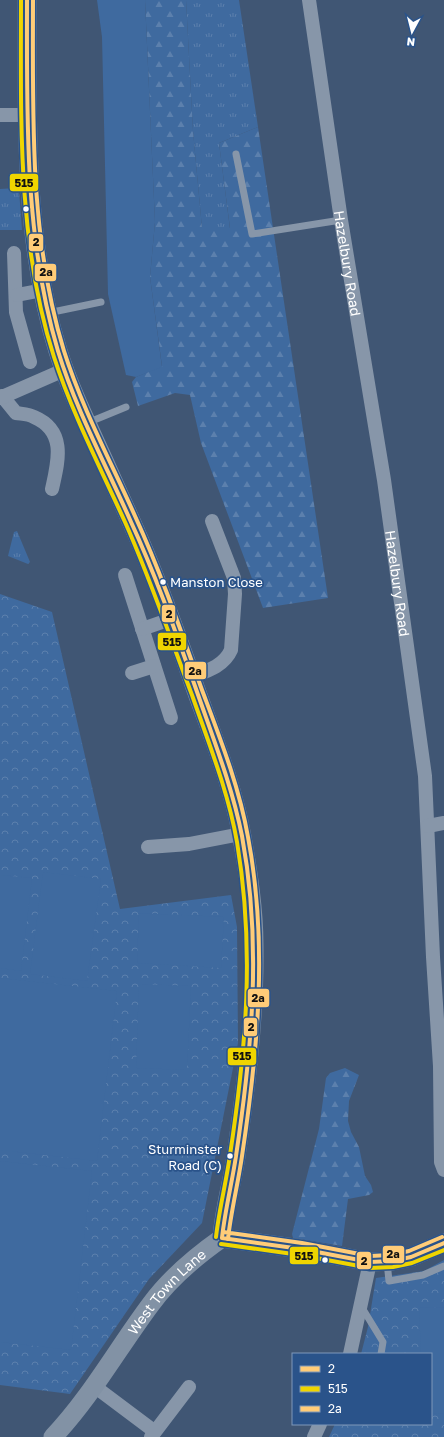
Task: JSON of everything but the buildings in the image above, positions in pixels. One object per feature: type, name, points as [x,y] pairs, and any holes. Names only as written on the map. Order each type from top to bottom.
[{"type":"street","points":[[27,0],[30,187],[35,237],[48,314],[64,370],[149,561],[171,619],[217,749],[241,834],[250,895],[254,942],[253,993],[250,1048],[236,1160],[223,1223],[222,1238],[301,1248],[378,1262],[411,1257],[444,1243]]},
{"type":"street","name":"Hazelbury Road","points":[[309,0],[341,220],[386,496],[425,776],[433,957],[442,1066],[441,1162],[444,1170]]},
{"type":"street","points":[[0,115],[28,115]]},
{"type":"street","points":[[14,253],[17,295],[16,312],[30,362]]},
{"type":"street","points":[[17,295],[44,290]]},
{"type":"street","points":[[52,489],[59,460],[59,450],[54,435],[42,421],[32,416],[16,413],[1,397],[64,370]]},
{"type":"street","points":[[191,677],[216,667],[227,658],[231,650],[236,594],[234,578],[212,521]]},
{"type":"street","points":[[125,575],[171,718]]},
{"type":"street","points":[[142,629],[171,619]]},
{"type":"street","points":[[132,673],[154,666]]},
{"type":"street","points":[[428,826],[444,823]]},
{"type":"street","points":[[148,847],[189,844],[241,834]]},
{"type":"street","name":"West Town Lane","points":[[53,1437],[94,1386],[151,1304],[184,1268],[222,1238]]},
{"type":"street","points":[[350,1353],[361,1306],[378,1262]]},
{"type":"street","points":[[94,1386],[153,1434],[189,1387]]},
{"type":"street","points":[[314,1437],[320,1425]]},
{"type":"lane","points":[[236,154],[252,234],[341,220]]},
{"type":"lane","points":[[48,314],[101,302]]},
{"type":"lane","points":[[87,423],[126,407]]},
{"type":"lane","points":[[378,1262],[389,1280],[423,1275],[444,1266]]},
{"type":"lane","points":[[361,1306],[382,1342],[381,1353]]},
{"type":"green space","points":[[97,0],[145,0],[155,222],[150,277],[162,367],[136,377],[126,375],[108,294],[102,37]]},
{"type":"green space","points":[[145,0],[186,0],[193,131],[202,228],[230,228],[219,143],[258,127],[328,598],[263,608],[201,443],[190,395],[175,393],[138,406],[132,382],[136,377],[162,366],[150,277],[155,222]]},
{"type":"green space","points":[[186,0],[239,0],[258,127],[219,143],[230,229],[202,228],[193,131]]},
{"type":"green space","points":[[17,188],[19,190],[22,230],[0,230],[0,189]]},
{"type":"green space","points":[[17,531],[30,562],[28,564],[8,556],[14,532]]},
{"type":"green space","points":[[0,594],[52,612],[120,909],[231,895],[237,927],[238,1043],[202,1223],[149,1279],[70,1394],[0,1385]]},
{"type":"green space","points":[[43,872],[101,879],[87,981],[30,974]]},
{"type":"green space","points":[[0,875],[32,878],[21,971],[0,968]]},
{"type":"green space","points":[[139,913],[224,917],[221,968],[137,963]]},
{"type":"green space","points":[[0,978],[117,991],[97,1161],[0,1150]]},
{"type":"green space","points":[[139,984],[191,986],[187,1070],[136,1068]]},
{"type":"green space","points":[[345,1068],[359,1075],[349,1101],[348,1121],[351,1132],[359,1147],[365,1176],[371,1185],[373,1192],[369,1195],[348,1199],[342,1246],[293,1238],[292,1234],[319,1129],[326,1078],[330,1073]]},
{"type":"green space","points":[[0,1161],[92,1171],[71,1350],[0,1342]]},
{"type":"green space","points":[[444,1260],[444,1437],[329,1437],[335,1425],[432,1425],[432,1353],[361,1353],[368,1327],[376,1278],[424,1271]]},
{"type":"green space","points":[[444,1307],[444,1413],[432,1414],[432,1353],[421,1353],[419,1308]]},
{"type":"transit line","name":"515","points":[[21,0],[22,135],[27,225],[33,269],[42,314],[54,357],[69,399],[134,543],[192,695],[229,804],[237,842],[243,882],[246,921],[247,960],[244,1038],[236,1116],[216,1237]]},
{"type":"transit line","name":"2","points":[[27,0],[28,132],[33,221],[47,308],[58,351],[73,395],[140,542],[173,626],[222,762],[242,836],[252,916],[252,996],[250,1036],[242,1116],[222,1238]]},
{"type":"transit line","name":"2a","points":[[33,0],[35,177],[44,265],[64,351],[79,393],[126,496],[162,581],[228,762],[240,799],[248,837],[258,917],[258,996],[256,1036],[248,1116],[228,1239]]},
{"type":"transit line","name":"2a","points":[[223,1232],[302,1243],[370,1256],[391,1255],[409,1251],[442,1237]]},
{"type":"transit line","name":"2","points":[[222,1238],[301,1249],[370,1262],[392,1261],[411,1257],[444,1243]]},
{"type":"transit line","name":"515","points":[[221,1244],[300,1255],[370,1268],[393,1267],[412,1263],[444,1250]]},
{"type":"place","name":"Manston Close","points":[[163,582]]},
{"type":"place","name":"Sturminster Road (C)","points":[[230,1156]]}]
